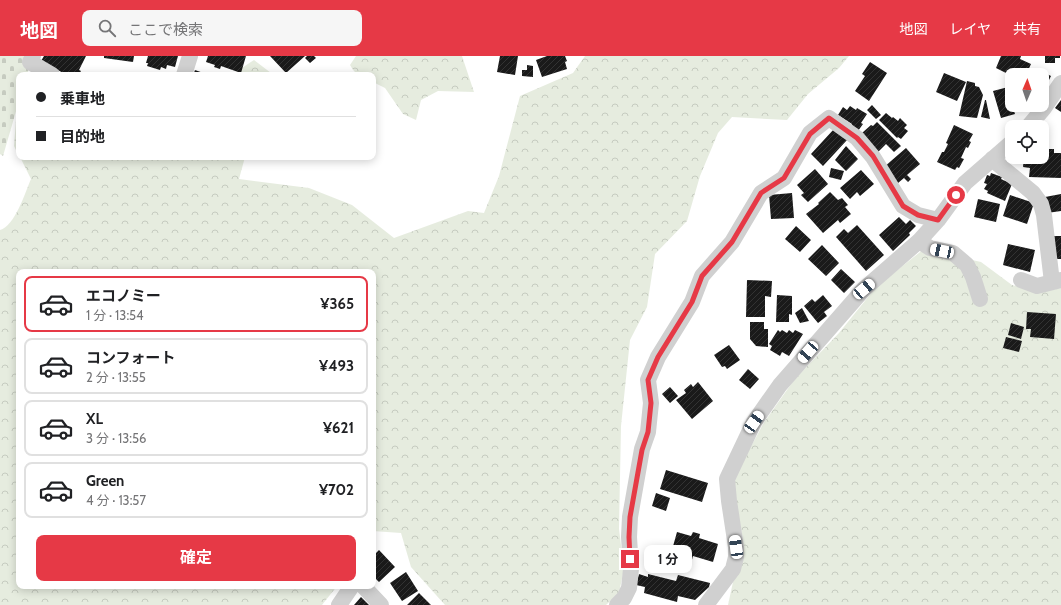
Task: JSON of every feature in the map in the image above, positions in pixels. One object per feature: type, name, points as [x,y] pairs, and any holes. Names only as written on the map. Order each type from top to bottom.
[{"type":"street","points":[[33,56],[30,62],[47,72]]},
{"type":"street","points":[[185,72],[190,56]]},
{"type":"street","points":[[1034,120],[1061,83]]},
{"type":"street","points":[[617,605],[624,598],[629,588],[631,570],[629,537],[630,517],[642,450],[648,432],[651,403],[648,380],[658,357],[692,302],[702,276],[732,242],[761,193],[784,178],[810,134],[829,118],[857,138],[873,156],[903,206],[918,215],[938,220]]},
{"type":"street","points":[[706,605],[733,569],[736,557],[736,547],[727,479],[754,422],[780,384],[864,289],[920,241],[938,220],[965,183],[1005,148]]},
{"type":"street","points":[[992,159],[1033,193],[1041,204],[1044,215],[1056,281],[1037,286],[1021,280]]},
{"type":"street","points":[[920,241],[930,248],[953,253],[967,265],[973,277],[980,299]]},
{"type":"street","points":[[340,605],[350,589]]},
{"type":"street","points":[[366,589],[381,605]]},
{"type":"green space","points":[[0,56],[23,56],[32,58],[28,72],[16,72],[16,111],[3,156],[0,154]]},
{"type":"green space","points":[[356,56],[462,56],[474,92],[438,91],[421,100],[416,120],[403,114],[385,88],[376,84],[376,72],[355,72],[350,65]]},
{"type":"green space","points":[[585,56],[849,56],[839,68],[808,94],[787,120],[732,117],[718,133],[700,176],[687,221],[655,254],[647,307],[630,340],[621,426],[619,529],[624,569],[619,593],[606,605],[445,605],[411,567],[401,533],[376,531],[376,269],[16,269],[16,589],[335,589],[322,605],[0,605],[0,230],[5,227],[15,216],[31,179],[22,160],[244,160],[239,179],[309,188],[352,205],[394,238],[468,211],[484,213],[499,176],[520,96],[573,73]]},
{"type":"green space","points":[[254,60],[270,72],[236,72]]},
{"type":"green space","points":[[16,120],[16,150],[14,146]]},
{"type":"green space","points":[[924,249],[981,262],[1012,285],[1042,292],[1061,288],[1061,605],[728,605],[733,582],[744,558],[743,539],[735,499],[734,481],[739,468],[765,421],[794,380],[839,333],[877,286]]},
{"type":"building","points":[[44,56],[86,56],[79,70],[80,72],[61,72],[41,61]]},
{"type":"building","points":[[104,56],[134,56],[133,62],[104,58]]},
{"type":"building","points":[[148,56],[178,56],[175,67],[167,65],[166,69],[161,67],[160,70],[147,66],[148,63],[146,63]]},
{"type":"building","points":[[208,56],[246,56],[241,72],[221,66],[220,69],[214,67],[215,65],[206,62]]},
{"type":"building","points":[[270,56],[305,56],[287,72],[285,72]]},
{"type":"building","points":[[307,56],[314,56],[316,58],[310,63],[305,58]]},
{"type":"building","points":[[500,56],[518,56],[515,75],[497,72]]},
{"type":"building","points":[[547,56],[565,56],[567,61],[565,62],[567,69],[542,77],[536,60]]},
{"type":"building","points":[[1001,56],[1021,56],[1020,59],[1031,64],[1029,68],[1005,68],[1005,72],[996,68]]},
{"type":"building","points":[[1045,56],[1060,56],[1060,58],[1055,58],[1055,63],[1045,63]]},
{"type":"building","points":[[870,62],[887,73],[869,101],[855,91],[865,76],[862,74]]},
{"type":"building","points":[[527,65],[533,66],[533,77],[522,76],[522,70],[527,70]]},
{"type":"building","points":[[944,73],[966,82],[957,101],[936,92]]},
{"type":"building","points":[[967,81],[975,83],[975,86],[979,87],[983,95],[977,118],[959,116]]},
{"type":"building","points":[[1005,88],[1005,112],[1014,112],[1015,114],[1001,118],[993,91]]},
{"type":"building","points":[[986,100],[990,119],[981,117]]},
{"type":"building","points":[[1061,100],[1061,112],[1055,108]]},
{"type":"building","points":[[872,105],[881,115],[876,119],[867,110]]},
{"type":"building","points":[[850,106],[867,114],[858,131],[851,127],[852,124],[838,115],[843,107],[847,110]]},
{"type":"building","points":[[886,113],[898,121],[900,118],[907,125],[904,128],[908,131],[901,139],[898,137],[897,138],[879,120]]},
{"type":"building","points":[[877,122],[901,146],[894,152],[886,144],[877,153],[862,133]]},
{"type":"building","points":[[954,125],[973,134],[969,141],[971,142],[968,148],[966,147],[961,158],[964,159],[959,168],[957,167],[955,170],[937,162],[948,144],[946,143]]},
{"type":"building","points":[[834,129],[847,140],[823,166],[811,154]]},
{"type":"building","points":[[846,146],[858,159],[846,171],[835,160]]},
{"type":"building","points":[[906,148],[920,164],[907,175],[911,179],[908,182],[904,178],[898,183],[884,167]]},
{"type":"building","points":[[1049,149],[1054,149],[1054,153],[1061,153],[1061,178],[1029,177],[1030,168],[1023,167],[1023,164],[1049,164]]},
{"type":"building","points":[[831,168],[844,171],[841,180],[829,177]]},
{"type":"building","points":[[815,169],[828,184],[808,202],[801,195],[804,193],[797,185]]},
{"type":"building","points":[[861,170],[874,184],[860,196],[857,192],[850,199],[840,188]]},
{"type":"building","points":[[991,173],[1002,177],[1001,179],[1012,184],[1005,201],[987,193],[988,191],[984,189],[987,184],[984,183],[987,175],[990,176]]},
{"type":"building","points":[[830,192],[838,200],[842,198],[848,205],[845,207],[851,214],[840,223],[838,220],[823,233],[806,214],[819,204],[818,203]]},
{"type":"building","points":[[792,193],[794,218],[771,219],[769,195]]},
{"type":"building","points":[[1061,194],[1061,211],[1047,213],[1045,197]]},
{"type":"building","points":[[1010,195],[1034,203],[1027,224],[1003,216]]},
{"type":"building","points":[[978,199],[1000,204],[996,222],[974,217]]},
{"type":"building","points":[[899,217],[906,224],[910,220],[916,226],[909,233],[910,235],[893,251],[879,235]]},
{"type":"building","points":[[857,225],[884,255],[866,271],[836,237],[844,229],[848,233]]},
{"type":"building","points":[[796,226],[811,240],[800,252],[785,239]]},
{"type":"building","points":[[1054,236],[1061,236],[1061,259],[1053,259]]},
{"type":"building","points":[[1008,244],[1035,250],[1030,272],[1003,265]]},
{"type":"building","points":[[822,245],[839,263],[826,276],[808,259]]},
{"type":"building","points":[[841,269],[855,282],[844,293],[831,280]]},
{"type":"building","points":[[747,280],[772,281],[771,297],[765,296],[765,317],[746,317]]},
{"type":"building","points":[[777,295],[792,296],[792,315],[789,314],[789,322],[776,322]]},
{"type":"building","points":[[823,295],[832,306],[824,312],[827,316],[818,323],[804,306],[812,299],[815,302]]},
{"type":"building","points":[[802,308],[809,321],[800,323],[795,313]]},
{"type":"building","points":[[1027,312],[1056,314],[1054,339],[1030,337],[1031,329],[1026,329]]},
{"type":"building","points":[[750,322],[764,322],[764,329],[768,329],[768,347],[756,346],[750,339]]},
{"type":"building","points":[[1011,323],[1024,327],[1021,339],[1008,335]]},
{"type":"building","points":[[778,330],[780,332],[782,330],[787,333],[789,330],[793,333],[795,330],[803,334],[789,356],[782,352],[780,356],[770,350],[772,346],[769,344]]},
{"type":"building","points":[[1006,337],[1022,341],[1019,352],[1003,348]]},
{"type":"building","points":[[729,345],[740,360],[727,369],[725,366],[722,367],[714,355]]},
{"type":"building","points":[[748,369],[759,379],[750,389],[739,380]]},
{"type":"building","points":[[698,382],[713,401],[692,419],[676,400],[686,393],[684,390],[691,384],[693,387]]},
{"type":"building","points":[[670,387],[678,396],[670,403],[662,394]]},
{"type":"building","points":[[666,470],[708,483],[702,502],[660,489]]},
{"type":"building","points":[[656,493],[670,498],[666,511],[652,506]]},
{"type":"building","points":[[677,532],[691,536],[693,532],[700,534],[699,538],[718,544],[713,562],[693,556],[690,567],[682,564],[684,560],[670,557]]},
{"type":"building","points":[[379,550],[395,567],[379,582],[376,579],[376,553]]},
{"type":"building","points":[[406,572],[418,591],[402,601],[390,583]]},
{"type":"building","points":[[639,574],[648,577],[648,574],[676,581],[678,575],[710,583],[709,587],[695,600],[678,596],[677,602],[644,593],[645,587],[636,585]]},
{"type":"building","points":[[419,593],[431,605],[407,605]]},
{"type":"building","points":[[361,597],[369,605],[354,605]]},
{"type":"route","points":[[630,559],[630,517],[642,450],[648,432],[651,403],[648,380],[658,357],[692,302],[702,276],[732,242],[761,193],[784,178],[810,134],[829,118],[857,138],[873,156],[903,206],[918,215],[938,220],[956,195]]}]
